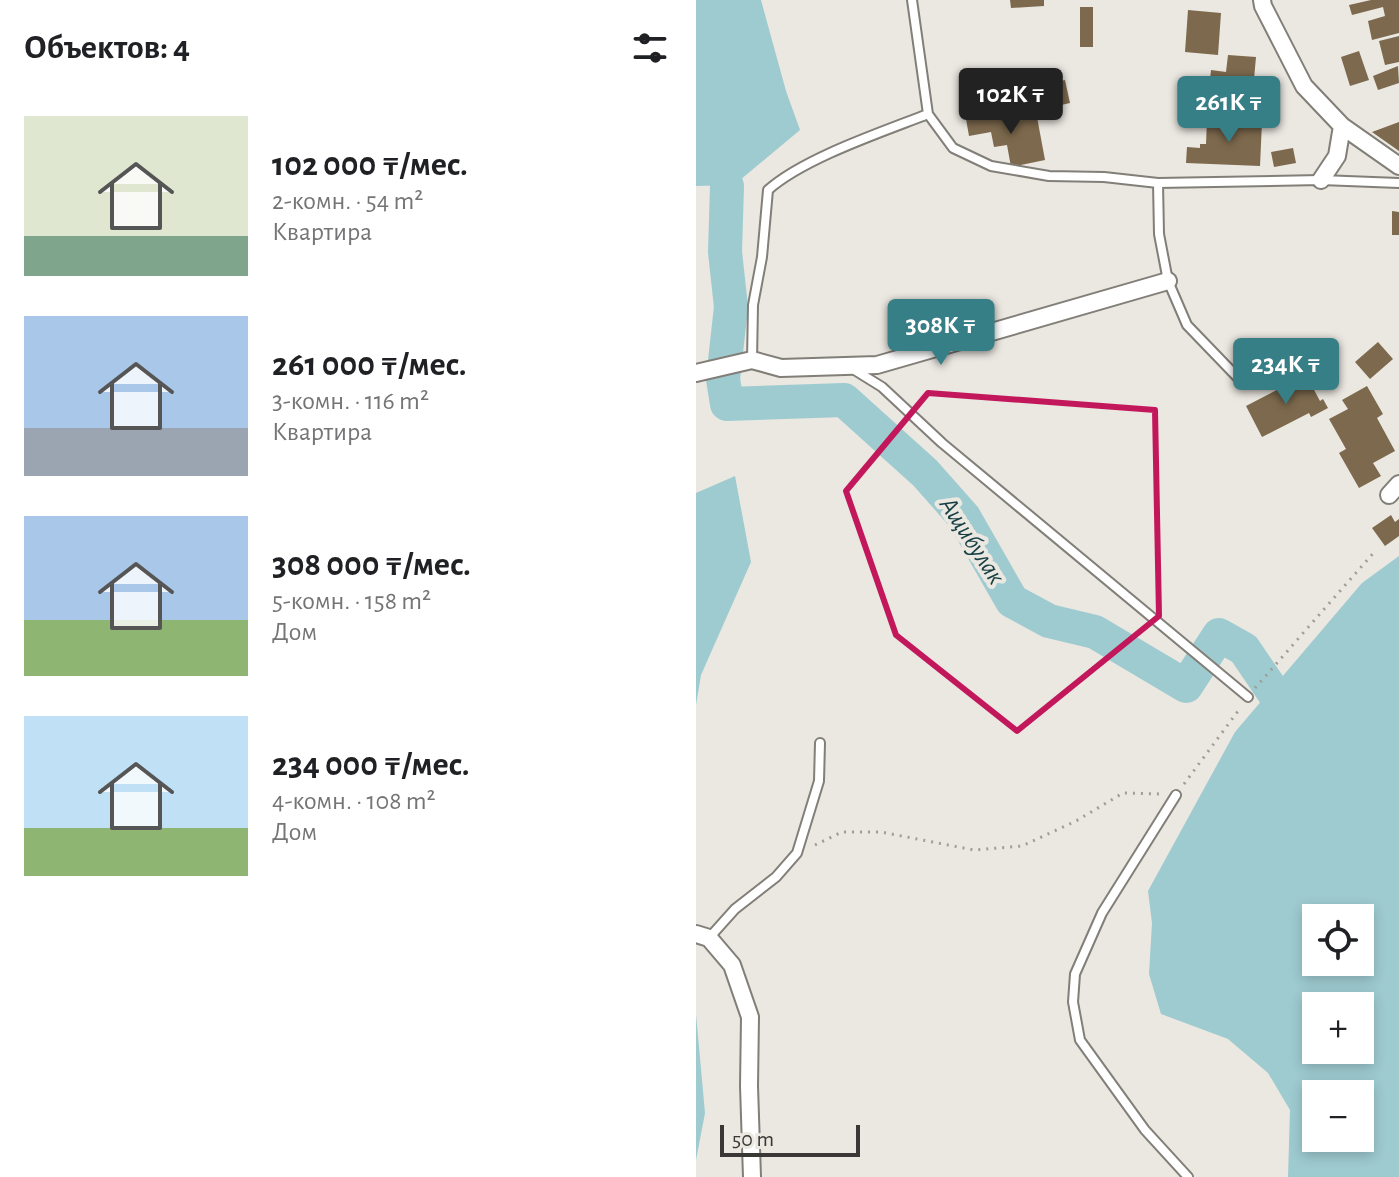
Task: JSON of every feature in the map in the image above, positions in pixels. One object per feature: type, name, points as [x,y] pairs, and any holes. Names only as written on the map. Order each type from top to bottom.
[{"type":"street","points":[[1262,0],[1304,86],[1342,126],[1399,166]]},
{"type":"street","points":[[1321,180],[1337,156],[1342,126]]},
{"type":"street","points":[[696,373],[752,360],[781,368],[877,365],[1168,281]]},
{"type":"street","points":[[703,936],[732,965],[750,1017],[752,1177]]},
{"type":"lane","points":[[912,0],[928,114],[953,148],[991,166],[1049,176],[1104,177],[1158,183],[1321,180],[1399,183]]},
{"type":"lane","points":[[752,360],[753,305],[762,257],[768,190],[782,178],[928,114]]},
{"type":"lane","points":[[1158,183],[1159,234],[1168,281],[1187,325],[1241,381]]},
{"type":"lane","points":[[849,367],[882,387],[942,443],[1248,697]]},
{"type":"lane","points":[[703,936],[776,877],[797,853],[819,781],[820,743]]},
{"type":"lane","points":[[1176,795],[1102,913],[1075,974],[1073,1002],[1080,1040],[1145,1130],[1188,1177]]},
{"type":"path","points":[[797,853],[842,832],[881,832],[974,850],[1022,846],[1076,821],[1123,793],[1176,795],[1248,697],[1376,550]]},
{"type":"highlighted area","points":[[928,393],[1155,410],[1159,616],[1017,731],[896,635],[846,491]]},
{"type":"water","points":[[696,0],[761,0],[800,130],[734,185],[696,186]]},
{"type":"water","points":[[735,476],[751,562],[701,675],[696,705],[696,493]]},
{"type":"water","points":[[1399,556],[1399,1177],[1288,1177],[1290,1110],[1268,1073],[1228,1039],[1161,1014],[1149,974],[1152,923],[1148,891],[1235,732],[1362,583]]},
{"type":"water","points":[[696,1014],[705,1113],[696,1160]]},
{"type":"building","points":[[1010,0],[1044,0],[1044,6],[1011,8]]},
{"type":"building","points":[[1371,0],[1399,0],[1399,33],[1372,40],[1368,21],[1385,16],[1383,7],[1352,15],[1349,5]]},
{"type":"building","points":[[1080,7],[1093,7],[1093,47],[1080,47]]},
{"type":"building","points":[[1188,10],[1221,13],[1218,55],[1185,52]]},
{"type":"building","points":[[1399,36],[1399,62],[1385,65],[1379,41]]},
{"type":"building","points":[[1359,51],[1369,80],[1350,86],[1341,57]]},
{"type":"building","points":[[1228,55],[1256,57],[1254,79],[1268,80],[1266,105],[1208,99],[1211,70],[1226,72]]},
{"type":"building","points":[[1398,66],[1399,83],[1378,90],[1373,76]]},
{"type":"building","points":[[1030,74],[1034,87],[1065,80],[1070,103],[1048,108],[1046,95],[1031,99],[1033,106],[1012,109],[1005,80]]},
{"type":"building","points":[[1009,110],[1011,122],[1037,117],[1045,160],[1011,167],[1007,145],[994,147],[991,132],[969,136],[966,119]]},
{"type":"building","points":[[1207,120],[1262,122],[1260,166],[1186,163],[1187,147],[1200,148],[1200,144],[1206,144]]},
{"type":"building","points":[[1399,122],[1399,151],[1372,132]]},
{"type":"building","points":[[1293,148],[1296,163],[1274,167],[1271,152]]},
{"type":"building","points":[[1392,211],[1399,212],[1399,235],[1392,235]]},
{"type":"building","points":[[1378,342],[1393,359],[1370,379],[1355,362]]},
{"type":"building","points":[[1306,375],[1320,401],[1323,399],[1328,408],[1311,417],[1309,413],[1262,437],[1246,406]]},
{"type":"building","points":[[1367,386],[1383,414],[1377,418],[1395,451],[1373,463],[1381,476],[1359,488],[1339,453],[1346,449],[1329,419],[1348,409],[1342,400]]},
{"type":"building","points":[[1391,515],[1395,522],[1399,519],[1399,536],[1385,546],[1372,528]]},
{"type":"waterway","name":"Ащибулак","points":[[727,186],[725,252],[731,307],[723,379],[727,404],[844,400],[925,473],[964,517],[1012,601],[1049,621],[1095,632],[1186,686],[1219,635],[1244,649],[1278,699],[1304,719]]}]
